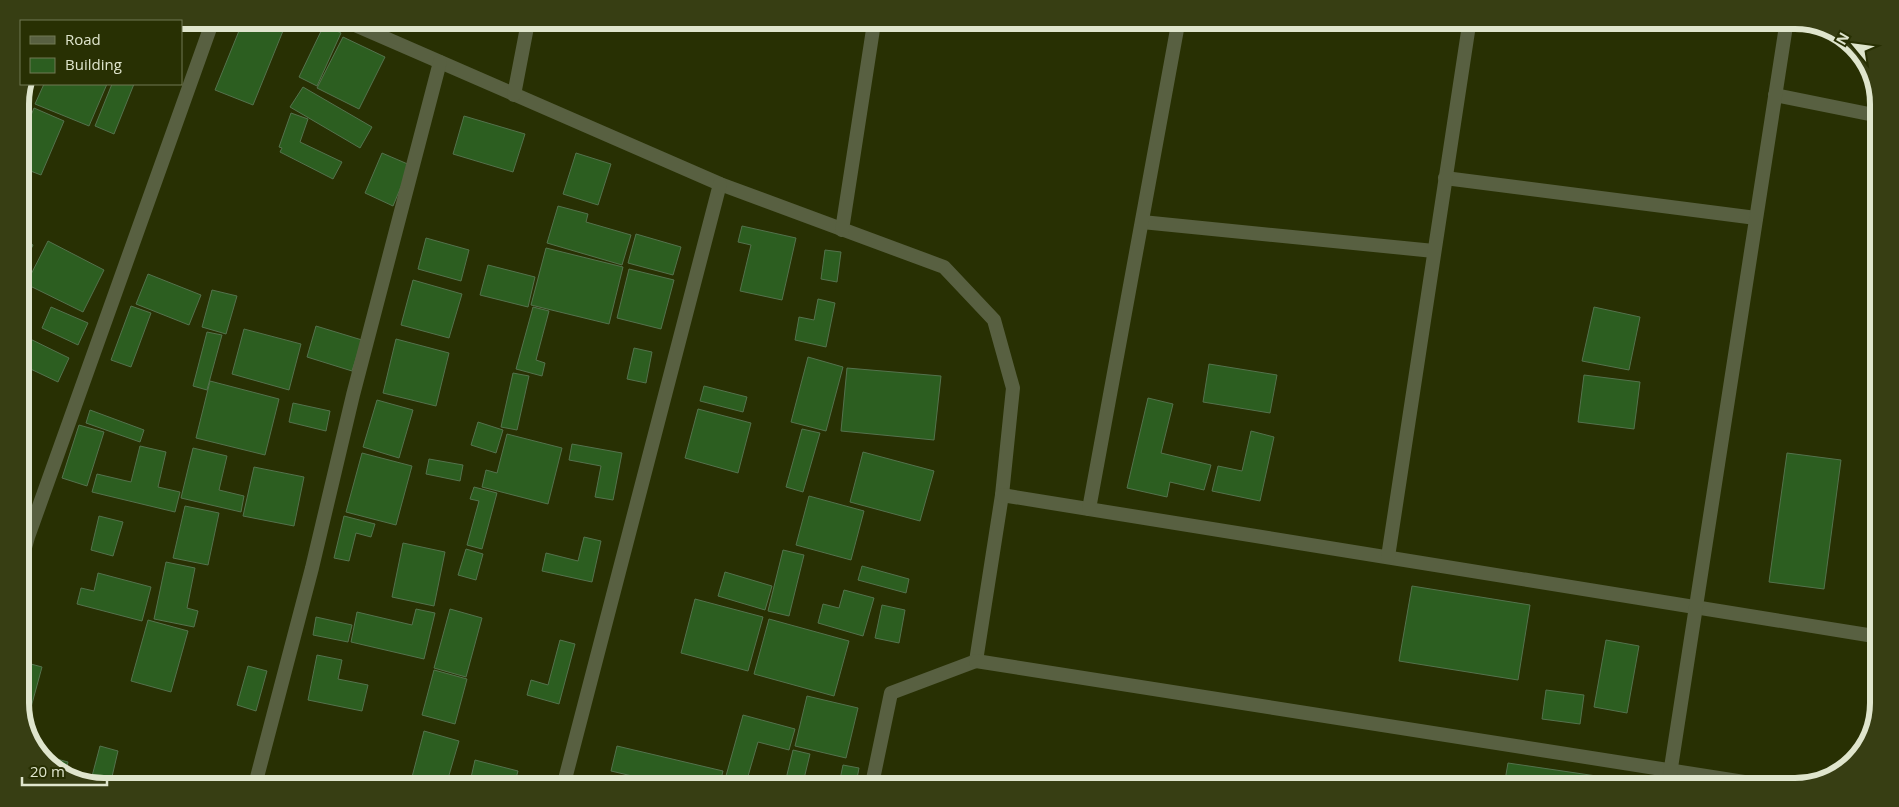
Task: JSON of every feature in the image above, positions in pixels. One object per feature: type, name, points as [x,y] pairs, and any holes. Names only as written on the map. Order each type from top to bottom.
[{"type":"street","points":[[29,534],[210,29]]},
{"type":"street","points":[[364,29],[720,184],[944,268],[994,320],[1012,388],[1002,494],[976,662]]},
{"type":"street","points":[[514,95],[527,29]]},
{"type":"street","points":[[842,230],[873,29]]},
{"type":"street","points":[[1089,509],[1177,29]]},
{"type":"street","points":[[1388,557],[1468,29]]},
{"type":"street","points":[[1670,778],[1786,29]]},
{"type":"street","points":[[257,778],[312,568],[355,386],[440,62]]},
{"type":"street","points":[[1775,95],[1870,114]]},
{"type":"street","points":[[1445,178],[1756,218]]},
{"type":"street","points":[[565,778],[720,184]]},
{"type":"street","points":[[1142,222],[1434,251]]},
{"type":"street","points":[[1002,494],[1870,635]]},
{"type":"street","points":[[873,778],[891,693],[976,662],[1720,778]]},
{"type":"building","points":[[240,29],[284,29],[253,105],[215,90]]},
{"type":"building","points":[[322,29],[332,29],[341,33],[317,86],[299,77]]},
{"type":"building","points":[[343,37],[385,57],[359,109],[317,88]]},
{"type":"building","points":[[44,85],[107,85],[89,126],[35,104]]},
{"type":"building","points":[[112,85],[134,85],[114,134],[95,126]]},
{"type":"building","points":[[303,87],[372,127],[360,148],[290,107]]},
{"type":"building","points":[[34,108],[64,121],[41,175],[29,170],[29,120]]},
{"type":"building","points":[[291,113],[308,119],[300,142],[342,162],[333,179],[280,152],[282,148],[279,147]]},
{"type":"building","points":[[464,116],[525,134],[513,172],[453,154]]},
{"type":"building","points":[[382,153],[410,165],[393,206],[365,193]]},
{"type":"building","points":[[576,153],[611,164],[598,205],[563,194]]},
{"type":"building","points":[[558,206],[588,214],[586,222],[631,235],[622,265],[547,243]]},
{"type":"building","points":[[742,226],[796,238],[782,300],[740,291],[751,245],[738,242]]},
{"type":"building","points":[[636,234],[681,247],[673,275],[628,263]]},
{"type":"building","points":[[426,238],[469,250],[461,281],[418,269]]},
{"type":"building","points":[[48,241],[104,270],[83,312],[29,285],[29,278]]},
{"type":"building","points":[[29,243],[33,245],[29,253]]},
{"type":"building","points":[[546,248],[623,267],[609,324],[531,305]]},
{"type":"building","points":[[825,250],[841,252],[837,282],[821,279]]},
{"type":"building","points":[[488,265],[535,277],[528,307],[480,295]]},
{"type":"building","points":[[629,269],[674,280],[661,329],[617,318]]},
{"type":"building","points":[[148,274],[201,295],[189,325],[136,304]]},
{"type":"building","points":[[413,280],[462,294],[449,338],[401,325]]},
{"type":"building","points":[[212,290],[237,296],[226,334],[202,327]]},
{"type":"building","points":[[818,299],[835,303],[826,347],[795,340],[799,317],[814,320]]},
{"type":"building","points":[[131,306],[151,313],[131,367],[111,360]]},
{"type":"building","points":[[51,307],[88,323],[78,345],[42,328]]},
{"type":"building","points":[[533,307],[549,311],[536,360],[545,363],[542,376],[516,369]]},
{"type":"building","points":[[1594,307],[1640,317],[1629,370],[1582,361]]},
{"type":"building","points":[[316,326],[362,340],[352,371],[307,357]]},
{"type":"building","points":[[244,329],[301,344],[289,390],[232,374]]},
{"type":"building","points":[[207,332],[222,335],[207,390],[193,386]]},
{"type":"building","points":[[29,338],[69,358],[58,382],[29,368]]},
{"type":"building","points":[[396,339],[449,353],[436,406],[383,393]]},
{"type":"building","points":[[634,348],[652,352],[646,383],[627,379]]},
{"type":"building","points":[[808,357],[843,367],[826,431],[791,422]]},
{"type":"building","points":[[1209,364],[1277,375],[1270,413],[1203,402]]},
{"type":"building","points":[[847,368],[941,376],[934,440],[841,431]]},
{"type":"building","points":[[513,373],[529,376],[517,430],[501,427]]},
{"type":"building","points":[[1584,375],[1640,382],[1634,429],[1578,422]]},
{"type":"building","points":[[210,381],[279,399],[265,455],[196,438]]},
{"type":"building","points":[[704,386],[747,397],[743,412],[700,401]]},
{"type":"building","points":[[1148,398],[1173,404],[1161,453],[1211,465],[1204,490],[1170,482],[1167,497],[1127,488]]},
{"type":"building","points":[[377,400],[413,410],[399,458],[363,447]]},
{"type":"building","points":[[293,403],[330,411],[326,431],[289,422]]},
{"type":"building","points":[[698,409],[751,423],[738,473],[685,458]]},
{"type":"building","points":[[90,410],[144,430],[140,442],[86,423]]},
{"type":"building","points":[[478,422],[503,430],[496,453],[471,445]]},
{"type":"building","points":[[79,425],[104,432],[87,486],[62,478]]},
{"type":"building","points":[[802,429],[820,433],[803,492],[786,487]]},
{"type":"building","points":[[1251,431],[1274,437],[1260,501],[1212,491],[1218,466],[1242,471]]},
{"type":"building","points":[[507,434],[562,448],[548,504],[482,487],[486,470],[497,473]]},
{"type":"building","points":[[572,444],[622,453],[613,500],[595,497],[601,466],[569,460]]},
{"type":"building","points":[[140,446],[166,452],[158,487],[180,492],[175,512],[92,492],[97,474],[131,482]]},
{"type":"building","points":[[193,448],[227,456],[219,490],[244,496],[241,512],[181,498]]},
{"type":"building","points":[[863,452],[934,471],[920,521],[850,502]]},
{"type":"building","points":[[362,453],[412,466],[396,525],[346,512]]},
{"type":"building","points":[[1787,453],[1841,460],[1824,589],[1769,582]]},
{"type":"building","points":[[429,459],[463,465],[460,481],[426,474]]},
{"type":"building","points":[[254,467],[304,477],[294,526],[243,516]]},
{"type":"building","points":[[474,487],[497,493],[482,549],[467,545],[479,501],[470,499]]},
{"type":"building","points":[[809,496],[864,511],[851,560],[796,545]]},
{"type":"building","points":[[185,506],[219,513],[208,565],[173,558]]},
{"type":"building","points":[[99,516],[123,522],[113,556],[91,550]]},
{"type":"building","points":[[344,516],[375,524],[371,537],[356,533],[349,561],[334,558]]},
{"type":"building","points":[[584,537],[601,541],[592,582],[542,571],[546,553],[578,561]]},
{"type":"building","points":[[403,543],[445,552],[434,606],[392,597]]},
{"type":"building","points":[[466,549],[483,554],[476,580],[458,575]]},
{"type":"building","points":[[783,550],[804,555],[789,616],[768,611]]},
{"type":"building","points":[[166,562],[195,568],[187,608],[198,611],[194,627],[154,619]]},
{"type":"building","points":[[862,566],[909,579],[906,593],[858,580]]},
{"type":"building","points":[[725,572],[772,586],[765,610],[718,596]]},
{"type":"building","points":[[98,573],[151,587],[142,621],[77,604],[81,588],[94,591]]},
{"type":"building","points":[[1412,586],[1530,605],[1518,680],[1399,661]]},
{"type":"building","points":[[844,590],[874,598],[863,636],[818,623],[823,604],[839,608]]},
{"type":"building","points":[[695,599],[763,617],[748,671],[681,653]]},
{"type":"building","points":[[882,605],[905,610],[899,643],[875,638]]},
{"type":"building","points":[[416,609],[435,613],[424,659],[351,642],[357,612],[412,625]]},
{"type":"building","points":[[450,609],[482,618],[466,677],[434,668]]},
{"type":"building","points":[[316,617],[352,625],[348,642],[313,635]]},
{"type":"building","points":[[769,619],[849,641],[834,696],[754,674]]},
{"type":"building","points":[[148,620],[188,631],[171,692],[131,681]]},
{"type":"building","points":[[560,640],[575,644],[559,704],[527,695],[531,680],[548,685]]},
{"type":"building","points":[[1606,640],[1639,646],[1627,713],[1594,707]]},
{"type":"building","points":[[317,655],[342,660],[338,679],[368,685],[362,711],[308,700]]},
{"type":"building","points":[[29,663],[42,667],[30,712]]},
{"type":"building","points":[[248,666],[267,671],[256,711],[237,705]]},
{"type":"building","points":[[434,670],[467,679],[455,724],[422,715]]},
{"type":"building","points":[[1546,690],[1584,695],[1580,724],[1542,719]]},
{"type":"building","points":[[807,696],[858,708],[846,758],[795,746]]},
{"type":"building","points":[[743,715],[795,729],[789,750],[758,742],[747,778],[725,778]]},
{"type":"building","points":[[424,731],[459,741],[448,778],[412,777]]},
{"type":"building","points":[[100,746],[118,751],[112,778],[92,777]]},
{"type":"building","points":[[617,746],[723,771],[721,778],[641,778],[611,771]]},
{"type":"building","points":[[793,750],[810,754],[804,778],[786,778]]},
{"type":"building","points":[[57,759],[68,762],[67,768],[58,763]]},
{"type":"building","points":[[475,760],[518,771],[516,778],[471,778]]},
{"type":"building","points":[[1508,763],[1610,778],[1505,778]]},
{"type":"building","points":[[843,765],[859,768],[857,778],[840,778]]}]
